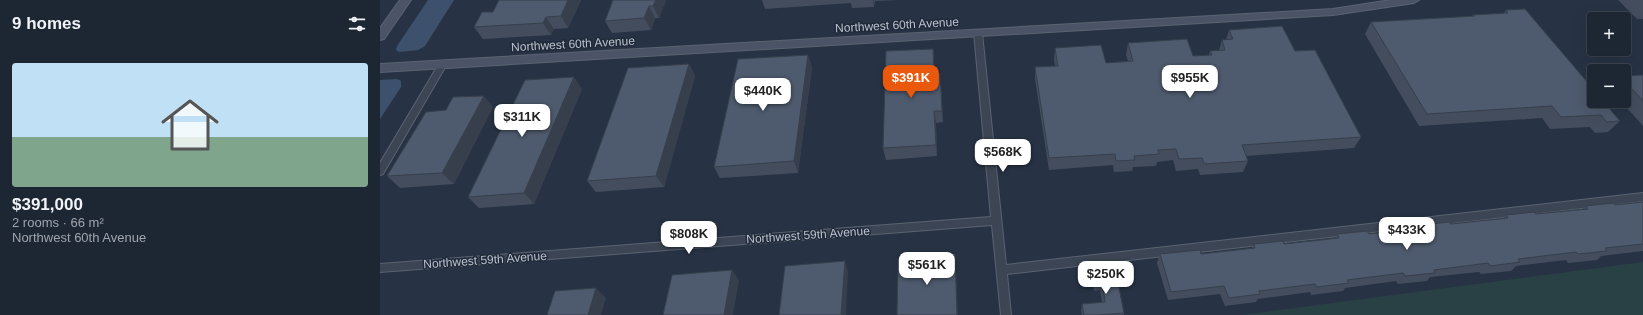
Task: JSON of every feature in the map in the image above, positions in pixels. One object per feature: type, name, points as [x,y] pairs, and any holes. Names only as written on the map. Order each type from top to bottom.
[{"type":"street","points":[[380,36],[406,0]]},
{"type":"street","name":"Northwest 60th Avenue","points":[[380,68],[1333,12],[1414,0]]},
{"type":"street","points":[[978,33],[1006,315]]},
{"type":"street","points":[[380,171],[443,64]]},
{"type":"street","points":[[1002,270],[1643,197]]},
{"type":"street","name":"Northwest 59th Avenue","points":[[380,268],[997,221]]},
{"type":"green space","points":[[1643,262],[1643,315],[1241,315]]},
{"type":"water","points":[[428,0],[454,0],[425,46],[418,50],[399,52],[396,50],[397,46]]},
{"type":"water","points":[[397,79],[401,81],[401,87],[380,119],[380,80]]},
{"type":"building","points":[[499,0],[568,0],[561,16],[546,17],[543,23],[474,27],[482,12],[493,12]]},
{"type":"building","points":[[613,0],[656,0],[653,6],[649,6],[644,18],[605,21]]},
{"type":"building","points":[[1525,9],[1587,82],[1587,108],[1609,108],[1620,121],[1607,122],[1601,115],[1561,117],[1552,106],[1427,114],[1371,22],[1508,13],[1506,10]]},
{"type":"building","points":[[1282,26],[1295,51],[1315,50],[1361,137],[1242,145],[1248,161],[1204,164],[1202,158],[1179,159],[1176,149],[1158,150],[1159,154],[1134,156],[1135,160],[1116,161],[1115,154],[1049,158],[1035,67],[1058,66],[1055,48],[1101,45],[1106,63],[1133,61],[1128,43],[1187,39],[1193,56],[1212,55],[1210,51],[1225,50],[1222,40],[1233,39],[1229,30]]},
{"type":"building","points":[[933,49],[934,74],[940,73],[942,111],[934,111],[936,145],[883,148],[886,51]]},
{"type":"building","points":[[808,55],[794,161],[714,167],[738,59]]},
{"type":"building","points":[[689,64],[656,176],[587,181],[628,68]]},
{"type":"building","points":[[1643,75],[1643,101],[1631,88],[1631,76]]},
{"type":"building","points":[[574,77],[524,193],[468,197],[525,80]]},
{"type":"building","points":[[484,96],[442,173],[387,176],[426,112],[446,110],[453,97]]},
{"type":"building","points":[[1643,202],[1643,244],[1605,248],[1607,251],[1578,254],[1576,252],[1518,259],[1520,262],[1490,266],[1488,263],[1434,270],[1435,273],[1405,276],[1403,273],[1347,280],[1349,283],[1317,287],[1315,284],[1259,291],[1260,294],[1229,298],[1224,286],[1171,292],[1160,254],[1200,250],[1201,254],[1255,248],[1254,244],[1283,241],[1284,244],[1339,238],[1337,234],[1367,231],[1369,234],[1423,228],[1421,225],[1449,222],[1451,224],[1508,218],[1506,215],[1588,209],[1586,206],[1613,203],[1615,205]]},
{"type":"building","points":[[955,254],[957,315],[897,315],[898,258]]},
{"type":"building","points":[[845,261],[841,315],[779,315],[785,266]]},
{"type":"building","points":[[1115,268],[1124,313],[1084,315],[1082,304],[1105,302],[1102,282],[1095,283],[1093,270]]},
{"type":"building","points":[[732,270],[724,315],[663,315],[672,275]]},
{"type":"building","points":[[596,288],[588,315],[547,315],[555,291]]}]
